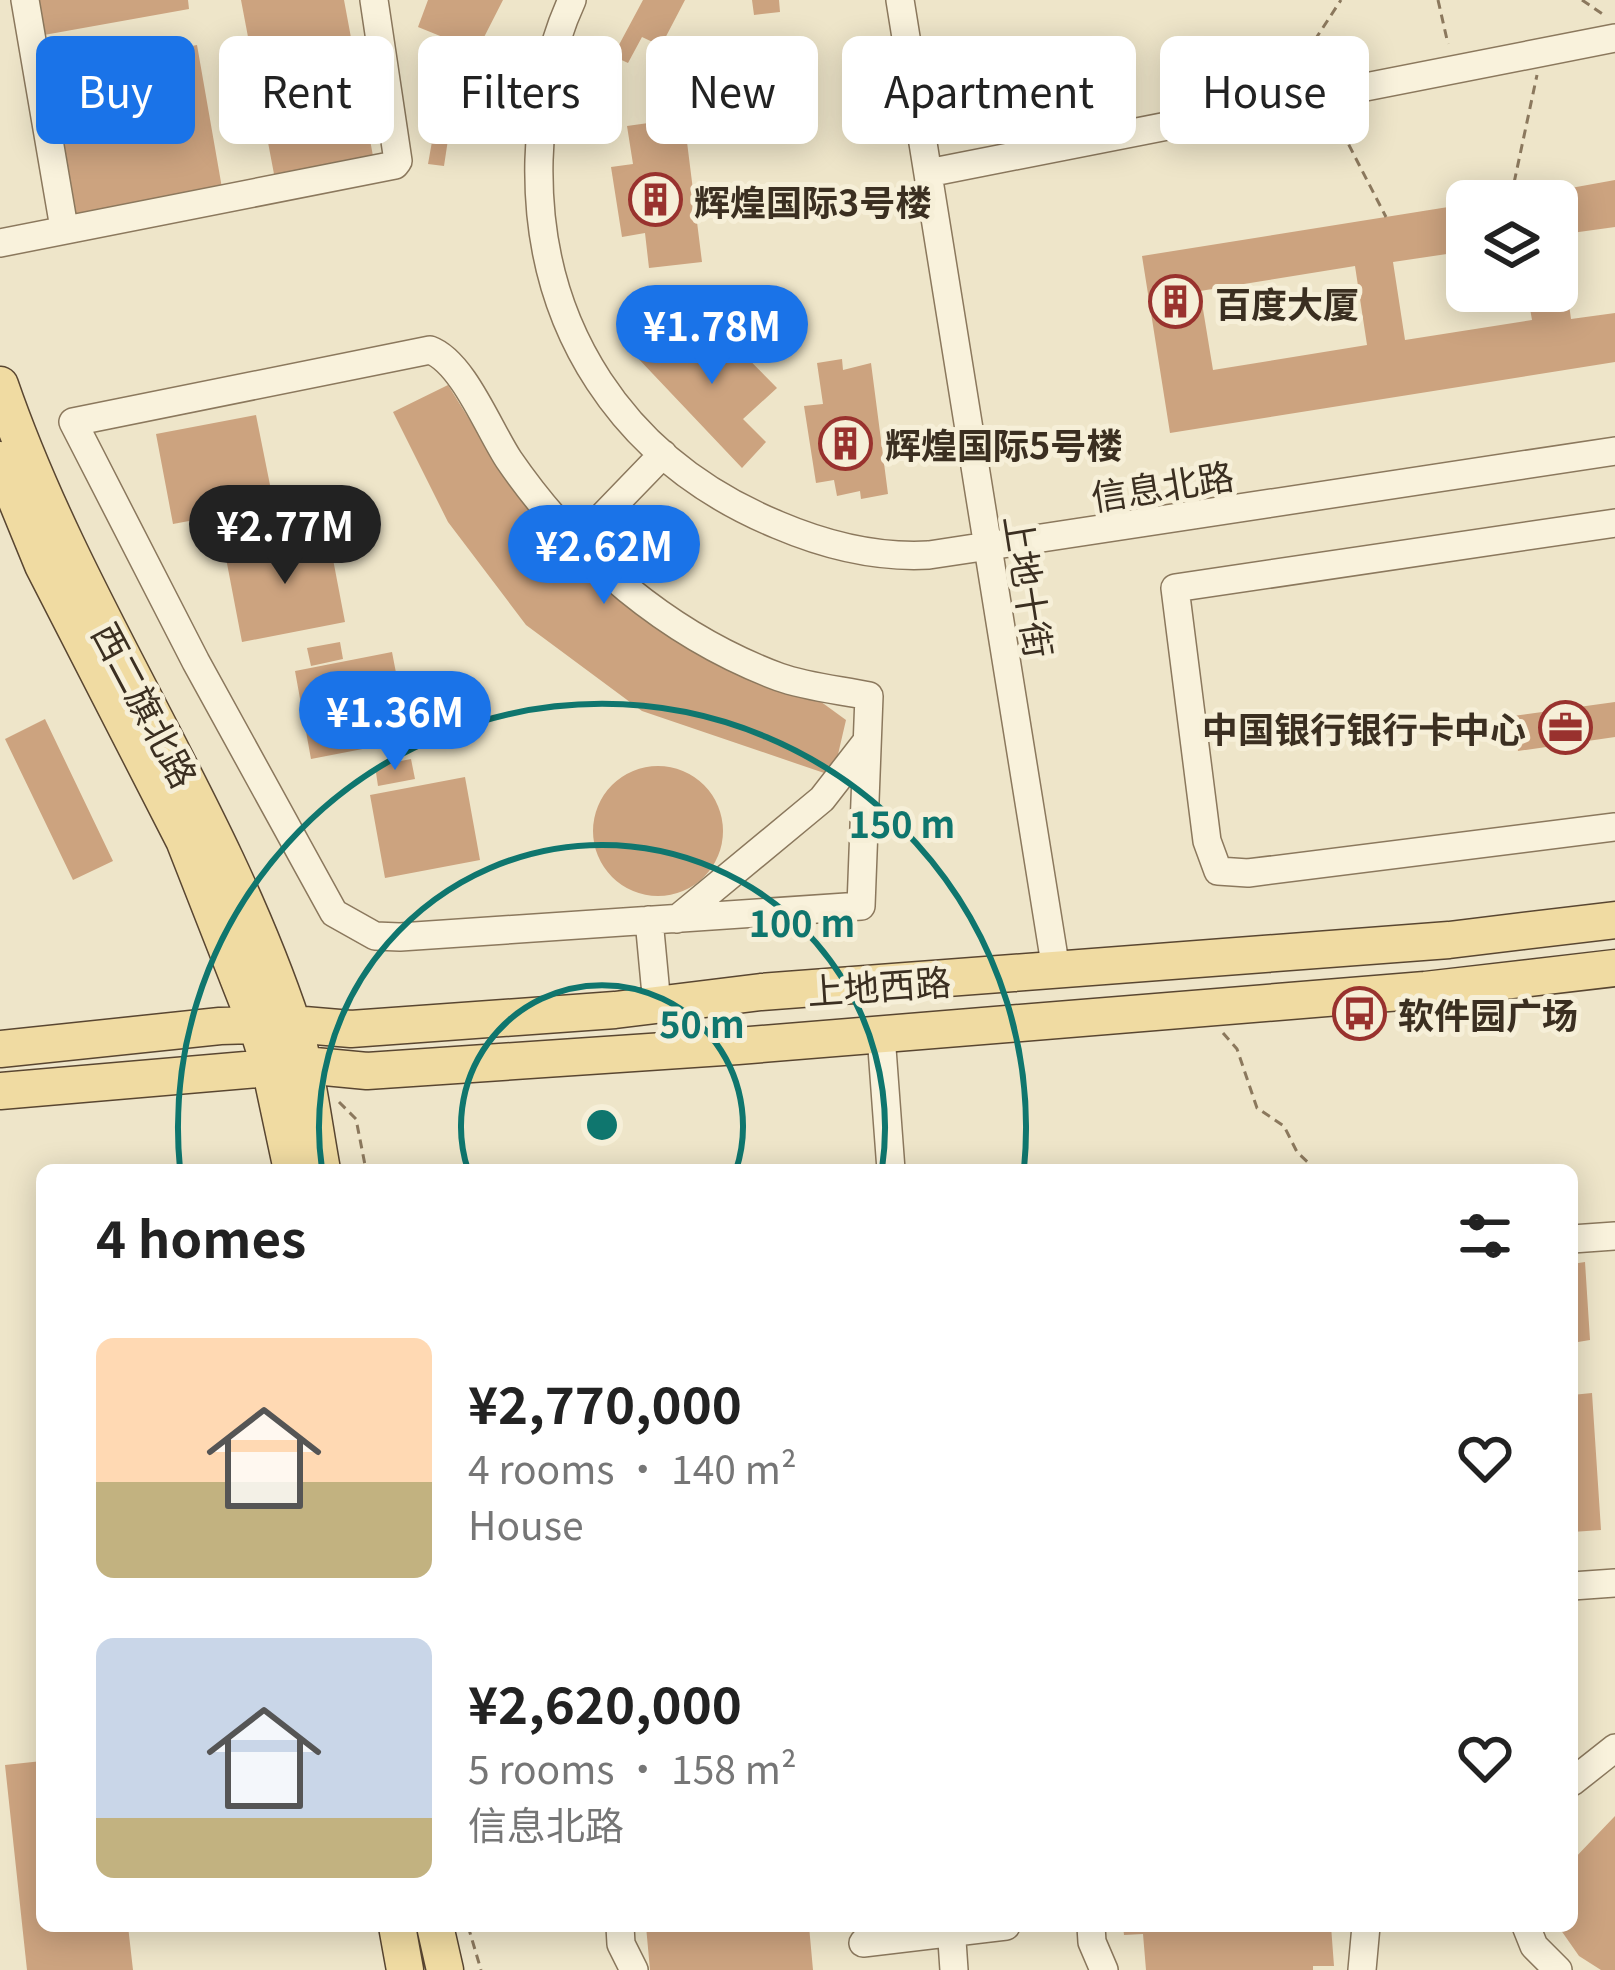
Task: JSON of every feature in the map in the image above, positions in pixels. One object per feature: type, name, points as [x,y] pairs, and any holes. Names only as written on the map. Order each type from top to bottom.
[{"type":"main road","name":"西二旗北路","points":[[0,385],[69,556],[212,828],[274,1025]]},
{"type":"main road","name":"西二旗北路","points":[[0,460],[43,566],[274,1025]]},
{"type":"main road","name":"上地西路","points":[[0,1049],[220,1026],[351,1030],[760,992],[1386,945],[1615,920]]},
{"type":"main road","name":"上地西路","points":[[0,1091],[287,1066],[368,1071],[881,1034],[1615,970]]},
{"type":"main road","points":[[274,1025],[320,1164]]},
{"type":"main road","points":[[287,1066],[292,1164]]},
{"type":"main road","points":[[398,1932],[405,1970]]},
{"type":"main road","points":[[436,1932],[445,1970]]},
{"type":"street","points":[[25,0],[64,228]]},
{"type":"street","points":[[0,243],[395,165],[374,0]]},
{"type":"street","name":"信息北路","points":[[572,0],[553,41],[543,95],[538,194],[557,297],[578,350],[630,425],[700,484],[744,511],[802,535],[865,552],[909,556],[988,548],[1615,451]]},
{"type":"street","name":"上地十街","points":[[900,0],[1056,970]]},
{"type":"street","points":[[1369,86],[1615,38]]},
{"type":"street","points":[[928,173],[1160,127]]},
{"type":"street","points":[[430,350],[450,362],[508,458],[542,505],[578,542],[650,608],[713,646],[782,678],[869,696],[861,906],[400,937],[375,936],[334,913],[196,662],[73,422],[430,350]]},
{"type":"street","points":[[578,542],[663,454]]},
{"type":"street","points":[[1615,524],[1175,588],[1207,841],[1218,871],[1248,873],[1615,826]]},
{"type":"street","points":[[657,1005],[663,919],[822,799],[867,741]]},
{"type":"street","points":[[881,1034],[891,1164]]},
{"type":"street","points":[[1578,1239],[1615,1236]]},
{"type":"street","points":[[1578,1586],[1615,1583]]},
{"type":"street","points":[[1578,1777],[1615,1748]]},
{"type":"street","points":[[620,1932],[634,1970]]},
{"type":"street","points":[[860,1946],[940,1932]]},
{"type":"street","points":[[951,1932],[954,1970]]},
{"type":"street","points":[[1091,1932],[1104,1970]]},
{"type":"street","points":[[1362,1970],[1365,1932]]},
{"type":"street","points":[[1528,1932],[1534,1946],[1558,1970]]},
{"type":"path","points":[[1318,36],[1341,0]]},
{"type":"path","points":[[1438,0],[1454,69]]},
{"type":"path","points":[[1582,0],[1615,23]]},
{"type":"path","points":[[1514,180],[1542,52]]},
{"type":"path","points":[[1348,144],[1386,217]]},
{"type":"path","points":[[1223,1033],[1238,1048],[1257,1108],[1284,1126],[1297,1152],[1310,1164]]},
{"type":"path","points":[[287,1066],[356,1119],[365,1164]]},
{"type":"path","points":[[470,1932],[481,1970]]},
{"type":"building","points":[[38,0],[188,0],[189,9],[44,35]]},
{"type":"building","points":[[241,0],[344,0],[351,36],[248,36]]},
{"type":"building","points":[[428,0],[503,0],[485,36],[440,36],[418,27]]},
{"type":"building","points":[[643,0],[685,0],[666,36],[642,37],[628,63],[622,60],[622,39]]},
{"type":"building","points":[[752,0],[779,0],[780,12],[754,15]]},
{"type":"building","points":[[195,45],[222,188],[76,214],[64,144],[195,144]]},
{"type":"building","name":"辉煌国际3号楼","points":[[646,123],[646,144],[687,144],[702,262],[649,268],[645,233],[622,237],[611,167],[633,164],[627,126]]},
{"type":"building","points":[[268,144],[371,144],[373,156],[274,174]]},
{"type":"building","points":[[432,144],[447,144],[444,166],[428,164]]},
{"type":"building","points":[[1615,180],[1615,227],[1578,232],[1578,187]]},
{"type":"building","name":"百度大厦","points":[[1446,207],[1446,254],[1393,262],[1405,340],[1532,320],[1531,312],[1570,312],[1571,319],[1615,313],[1615,362],[1170,433],[1142,256]],"holes":[[[1355,266],[1367,345],[1213,370],[1200,291]]]},
{"type":"building","points":[[711,321],[777,388],[743,419],[766,442],[742,468],[634,354],[653,330],[679,355]]},
{"type":"building","name":"辉煌国际5号楼","points":[[842,359],[843,370],[871,363],[888,494],[861,499],[860,491],[837,496],[834,480],[816,483],[804,406],[823,404],[817,363]]},
{"type":"building","points":[[448,385],[510,485],[581,575],[681,640],[813,696],[846,720],[833,776],[642,711],[526,625],[448,522],[393,412]]},
{"type":"building","points":[[256,415],[274,505],[173,524],[156,434]]},
{"type":"building","points":[[276,520],[280,540],[243,547],[239,527]]},
{"type":"building","points":[[328,533],[345,622],[242,642],[225,553]]},
{"type":"building","points":[[340,642],[343,659],[311,666],[307,648]]},
{"type":"building","points":[[392,652],[409,740],[311,759],[295,671]]},
{"type":"building","name":"中国银行银行卡中心","points":[[1615,702],[1615,737],[1518,751],[1513,716]]},
{"type":"building","points":[[45,719],[113,861],[73,880],[5,739]]},
{"type":"building","points":[[411,759],[415,779],[378,786],[375,766]]},
{"type":"building","points":[[658,766],[683,771],[704,785],[718,806],[723,831],[718,856],[704,877],[683,891],[658,896],[633,891],[612,877],[598,856],[593,831],[598,806],[612,785],[633,771]]},
{"type":"building","points":[[465,777],[480,860],[385,878],[370,795]]},
{"type":"building","points":[[1585,1262],[1590,1340],[1578,1342],[1578,1263]]},
{"type":"building","points":[[1592,1393],[1601,1530],[1578,1532],[1578,1394]]},
{"type":"building","points":[[36,1762],[36,1932],[129,1932],[133,1970],[27,1970],[5,1765]]},
{"type":"building","points":[[1615,1816],[1615,1970],[1601,1970],[1579,1956],[1562,1932],[1578,1932],[1578,1855]]},
{"type":"building","points":[[647,1932],[810,1932],[813,1970],[650,1970]]},
{"type":"building","points":[[1124,1932],[1331,1932],[1334,1966],[1146,1970],[1143,1934]]},
{"type":"place","name":"辉煌国际3号楼","points":[[655,200]]},
{"type":"place","name":"百度大厦","points":[[1176,302]]},
{"type":"place","name":"辉煌国际5号楼","points":[[846,443]]},
{"type":"place","name":"中国银行银行卡中心","points":[[1565,727]]},
{"type":"place","name":"软件园广场","points":[[1359,1013]]}]
